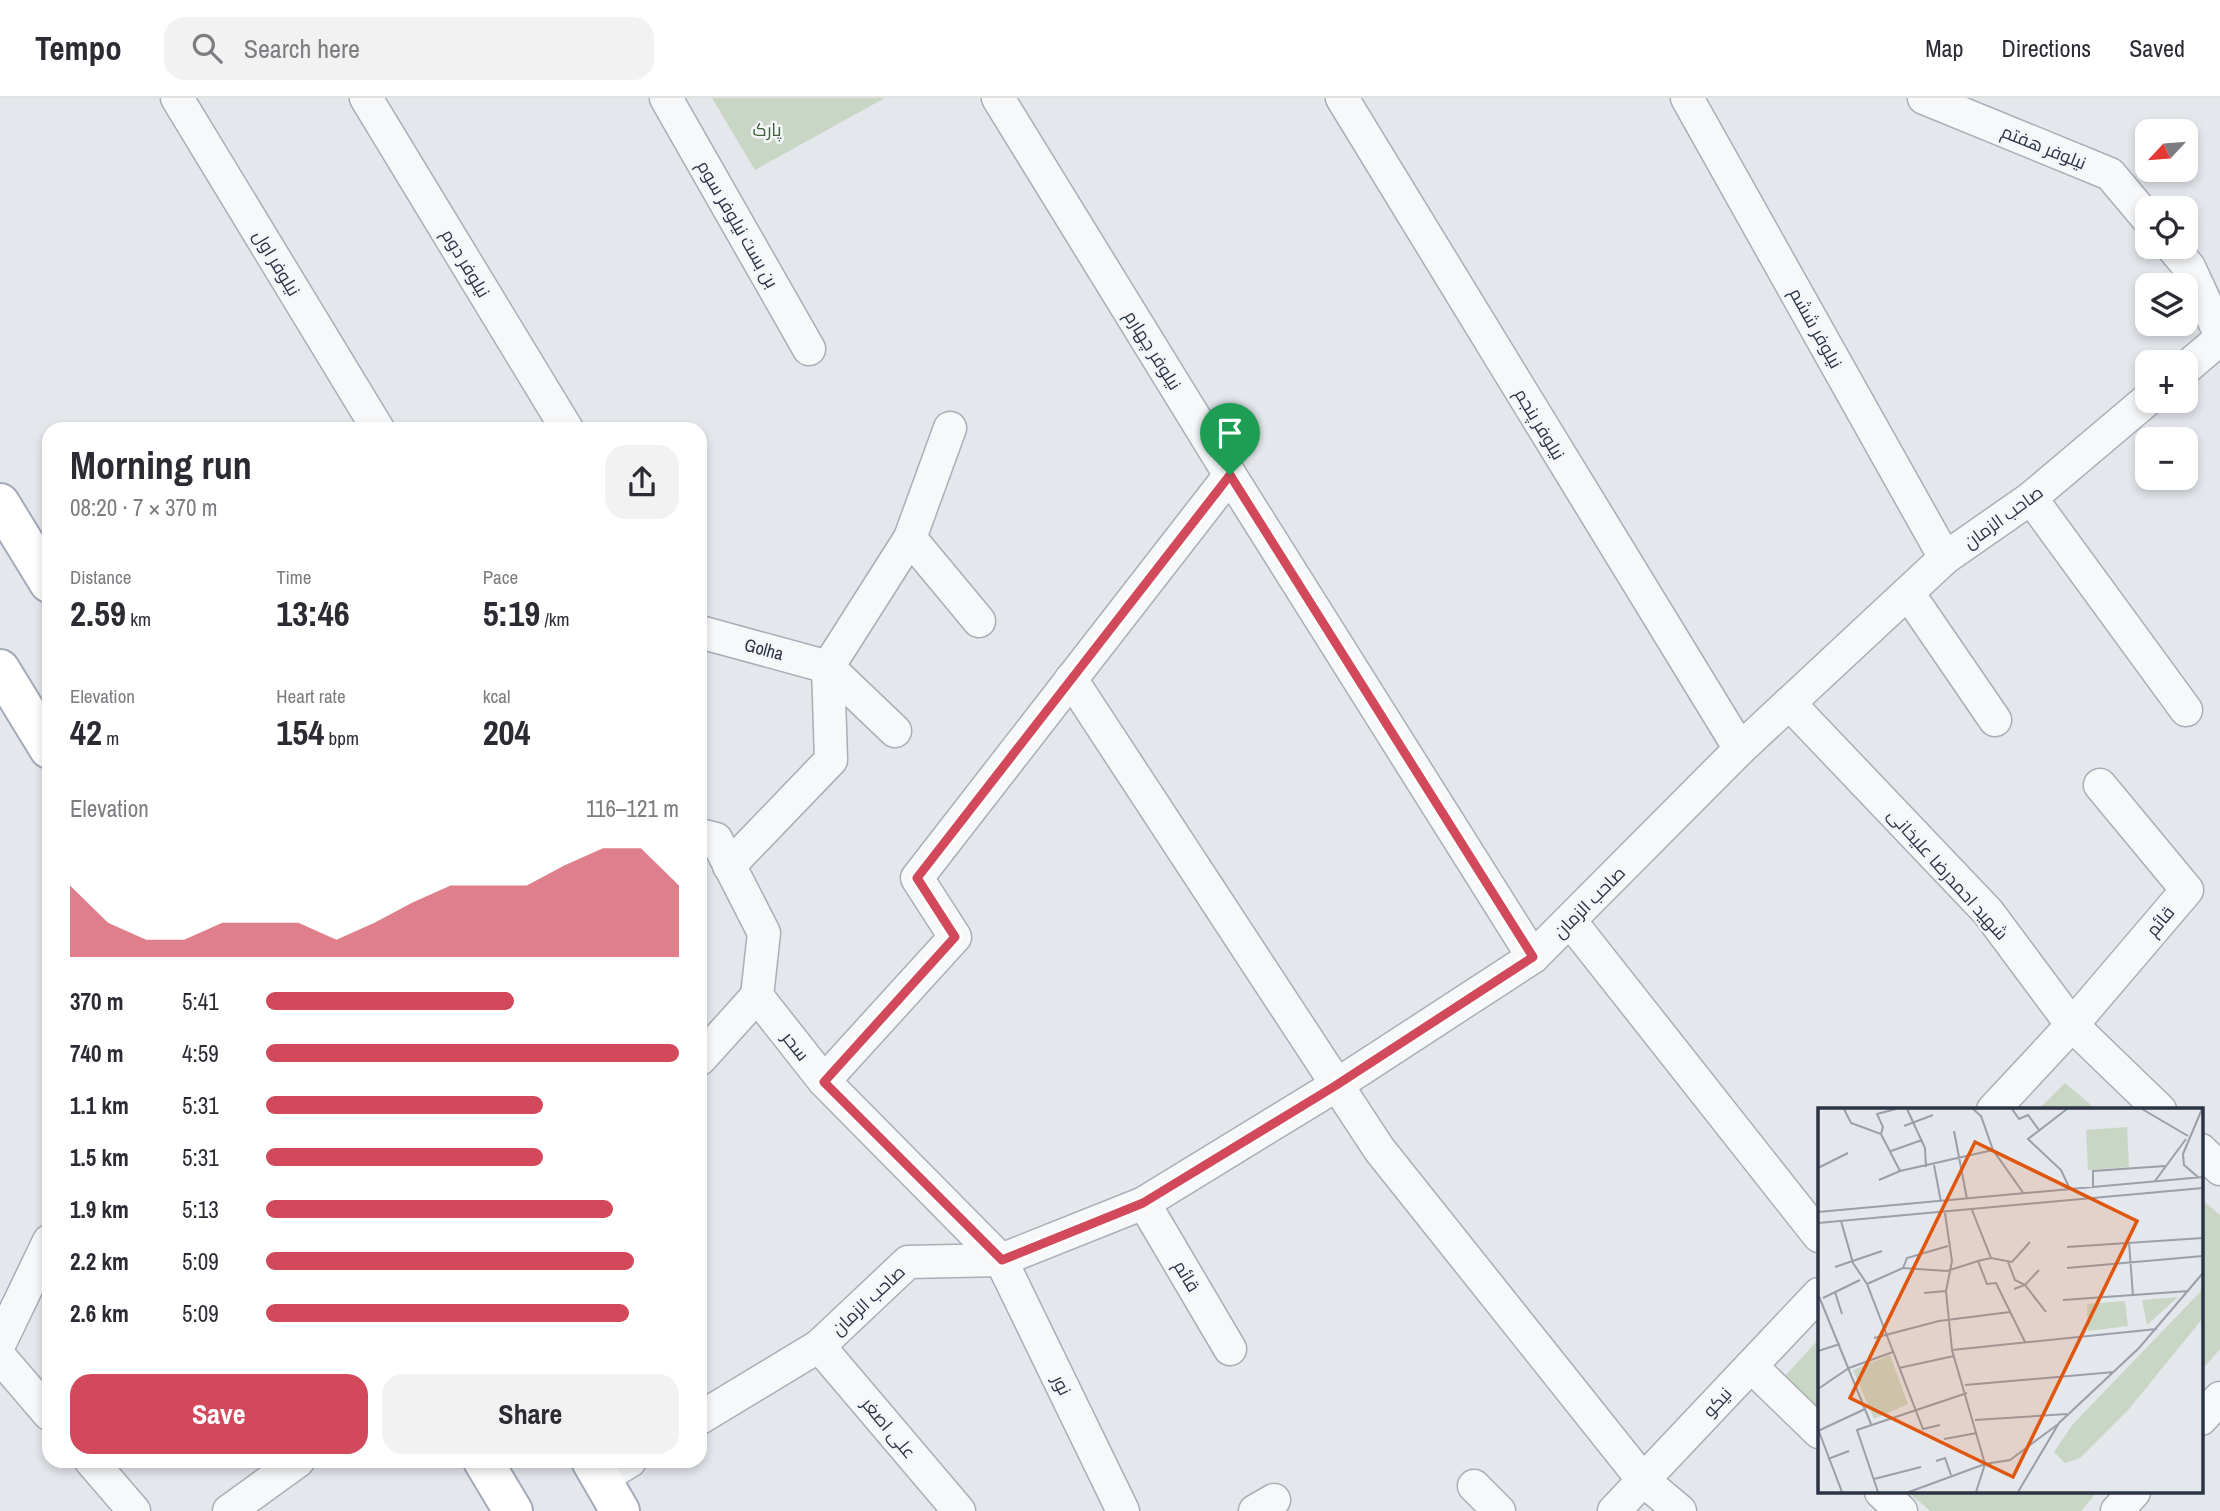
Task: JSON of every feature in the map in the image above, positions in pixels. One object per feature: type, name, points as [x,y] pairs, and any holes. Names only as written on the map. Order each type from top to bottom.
[{"type":"main road","points":[[0,503],[42,572]]},
{"type":"main road","points":[[2,676],[42,738]]},
{"type":"main road","points":[[487,1468],[513,1511]]},
{"type":"main road","points":[[607,1468],[620,1511]]},
{"type":"street","name":"نیلوفر اول","points":[[177,98],[374,422]]},
{"type":"street","name":"نیلوفر دوم","points":[[366,98],[563,422]]},
{"type":"street","name":"بن بست نیلوفر سوم","points":[[666,98],[809,349]]},
{"type":"street","name":"نیلوفر چهارم","points":[[998,98],[1230,475],[1533,957]]},
{"type":"street","name":"نیلوفر پنجم","points":[[1342,98],[1740,748]]},
{"type":"street","name":"نیلوفر ششم","points":[[1687,98],[1945,558]]},
{"type":"street","name":"نیلوفر هفتم","points":[[1924,98],[2110,174],[2135,204]]},
{"type":"street","points":[[2182,259],[2189,267],[2220,336],[2198,357]]},
{"type":"street","name":"صاحب الزمان","points":[[707,1414],[819,1346],[908,1262],[1002,1260],[1143,1203],[1335,1086],[1533,957],[1571,922],[1740,748],[1945,558],[2031,498],[2135,410]]},
{"type":"street","points":[[730,866],[831,760],[828,667],[910,538],[950,428]]},
{"type":"street","points":[[824,1082],[955,937],[917,878],[1230,475]]},
{"type":"street","points":[[2031,498],[2186,710]]},
{"type":"street","points":[[910,538],[979,621]]},
{"type":"street","points":[[1908,593],[1995,720]]},
{"type":"street","name":"Golha","points":[[707,634],[828,667]]},
{"type":"street","points":[[828,667],[895,732]]},
{"type":"street","points":[[1071,679],[1335,1086],[1379,1149],[1643,1480],[1680,1511]]},
{"type":"street","name":"شهید احمدرضا علیخانی","points":[[1789,703],[1988,912],[2072,1025],[2158,1108]]},
{"type":"street","name":"قائم","points":[[2072,1025],[2187,890],[2100,785]]},
{"type":"street","points":[[707,837],[716,839],[764,933],[757,996],[707,1051]]},
{"type":"street","points":[[1571,922],[1818,1235]]},
{"type":"street","name":"سحر","points":[[757,996],[824,1082],[1002,1260]]},
{"type":"street","points":[[1995,1108],[2072,1025]]},
{"type":"street","points":[[2202,1151],[2220,1169]]},
{"type":"street","name":"قائم","points":[[1143,1203],[1230,1349]]},
{"type":"street","points":[[0,1343],[42,1256]]},
{"type":"street","name":"نور","points":[[1002,1260],[1123,1511]]},
{"type":"street","name":"نیکو","points":[[1614,1511],[1818,1295]]},
{"type":"street","name":"علی اصغر","points":[[819,1346],[959,1511]]},
{"type":"street","points":[[0,1357],[42,1405]]},
{"type":"street","points":[[1751,1366],[1818,1431]]},
{"type":"street","points":[[2202,1418],[2220,1398]]},
{"type":"street","points":[[96,1468],[134,1511]]},
{"type":"street","points":[[229,1511],[288,1468]]},
{"type":"street","points":[[1474,1486],[1499,1511]]},
{"type":"street","points":[[1883,1494],[1901,1511]]},
{"type":"street","points":[[2117,1511],[2132,1494]]},
{"type":"green space","name":"پارک","points":[[712,98],[885,98],[755,170]]},
{"type":"green space","points":[[2065,1083],[2095,1108],[2040,1108]]},
{"type":"green space","points":[[2202,1200],[2220,1215],[2220,1349],[2202,1370]]},
{"type":"green space","points":[[1818,1340],[1818,1410],[1783,1378]]},
{"type":"green space","points":[[1910,1494],[2095,1494],[2081,1511],[1930,1511]]},
{"type":"route","points":[[1230,475],[1533,957],[1335,1086],[1143,1203],[1002,1260],[824,1082],[955,937],[917,878],[1230,475]]}]
